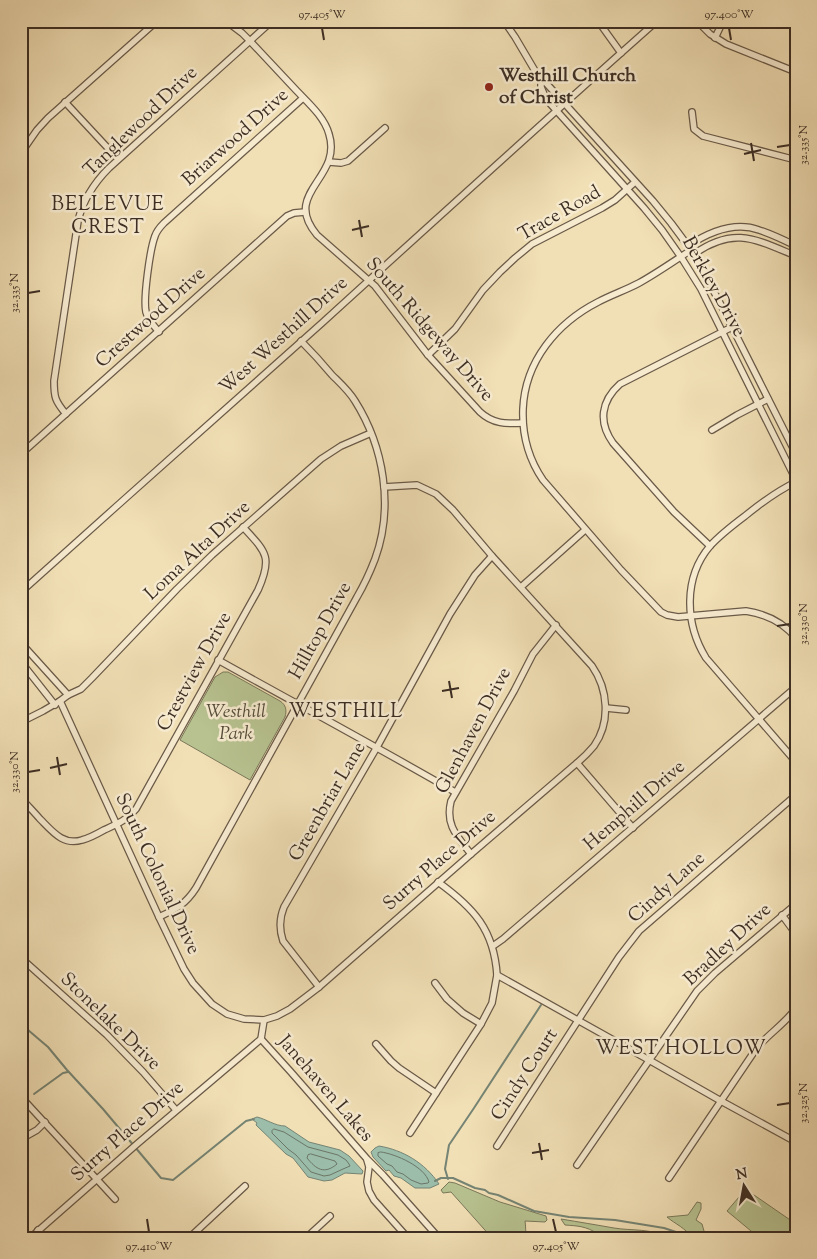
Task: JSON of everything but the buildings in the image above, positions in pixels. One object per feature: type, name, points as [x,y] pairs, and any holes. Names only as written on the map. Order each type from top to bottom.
[{"type":"street","points":[[21,153],[48,118],[157,21]]},
{"type":"street","points":[[226,21],[250,41],[322,119],[327,127],[331,147],[328,166],[308,196],[305,212]]},
{"type":"street","name":"Tanglewood Drive","points":[[66,414],[57,404],[54,381],[78,221],[91,189],[118,159],[272,21]]},
{"type":"street","name":"Berkley Drive","points":[[504,21],[541,81],[546,83],[565,103],[655,203],[691,250],[721,304],[796,454]]},
{"type":"street","points":[[598,21],[621,53]]},
{"type":"street","name":"West Westhill Drive","points":[[21,592],[657,21]]},
{"type":"street","points":[[697,21],[715,38],[726,44],[796,72]]},
{"type":"street","points":[[715,38],[723,21]]},
{"type":"street","name":"Berkley Drive","points":[[541,81],[540,87],[546,99],[627,189],[662,230],[681,257],[700,289],[796,481]]},
{"type":"street","name":"Briarwood Drive","points":[[159,332],[146,312],[145,295],[152,246],[158,229],[303,98]]},
{"type":"street","points":[[65,102],[118,159]]},
{"type":"street","points":[[692,112],[694,129],[704,136],[796,160]]},
{"type":"street","points":[[329,162],[341,164],[348,161],[385,128]]},
{"type":"street","name":"Trace Road","points":[[428,355],[455,329],[483,290],[521,253],[549,234],[615,200],[635,182]]},
{"type":"street","name":"Crestwood Drive","points":[[21,454],[287,216],[305,212]]},
{"type":"street","name":"South Ridgeway Drive","points":[[305,212],[308,223],[317,235],[369,280],[428,355],[485,417],[503,424],[523,423]]},
{"type":"street","points":[[796,246],[758,230],[742,227],[716,230],[704,236],[691,250],[681,257],[638,283],[583,311],[556,333],[546,345],[532,369],[524,397],[523,423],[527,448],[536,470],[543,480],[585,530],[660,612],[678,617],[690,617],[746,611],[768,616],[785,627],[796,638]]},
{"type":"street","points":[[691,250],[729,238],[742,237],[755,239],[796,256]]},
{"type":"street","points":[[710,546],[674,512],[613,444],[606,430],[604,413],[608,397],[620,384],[732,328]]},
{"type":"street","name":"Hilltop Drive","points":[[159,917],[178,908],[189,899],[357,597],[376,558],[384,515],[384,487],[382,470],[371,433],[355,401],[301,341]]},
{"type":"street","points":[[712,430],[768,399]]},
{"type":"street","name":"Loma Alta Drive","points":[[21,722],[81,689],[177,589],[243,527],[326,455],[371,433]]},
{"type":"street","points":[[796,481],[766,499],[710,546],[698,566],[689,601],[694,635],[706,658],[796,762]]},
{"type":"street","name":"Surry Place Drive","points":[[264,1020],[290,1009],[319,987],[577,763],[594,747],[605,720],[605,695],[598,674],[556,625],[492,556],[454,510],[436,494],[417,485],[384,487]]},
{"type":"street","name":"Crestview Drive","points":[[21,798],[59,838],[75,841],[83,840],[117,824],[129,817],[136,809],[258,590],[264,575],[266,563],[264,553],[260,545],[243,527]]},
{"type":"street","points":[[521,587],[585,530]]},
{"type":"street","name":"Greenbriar Lane","points":[[319,987],[283,941],[280,933],[280,924],[284,907],[377,747],[450,614],[475,575],[492,556]]},
{"type":"street","name":"Glenhaven Drive","points":[[471,854],[450,824],[449,811],[451,801],[533,654],[556,625]]},
{"type":"street","points":[[21,643],[68,695]]},
{"type":"street","points":[[218,660],[455,792]]},
{"type":"street","name":"South Colonial Drive","points":[[21,662],[58,703],[117,824],[184,969],[212,1004],[227,1014],[244,1019],[264,1020]]},
{"type":"street","name":"Hemphill Drive","points":[[492,946],[503,939],[796,687]]},
{"type":"street","points":[[606,708],[626,710]]},
{"type":"street","points":[[577,763],[633,828]]},
{"type":"street","name":"Cindy Lane","points":[[579,1020],[619,957],[639,931],[796,795]]},
{"type":"street","points":[[410,1133],[481,1024],[492,1003],[497,975],[495,957],[485,929],[473,913],[438,882]]},
{"type":"street","name":"Bradley Drive","points":[[577,1165],[697,991],[796,904]]},
{"type":"street","points":[[782,915],[796,937]]},
{"type":"street","name":"Stonelake Drive","points":[[21,958],[107,1035],[176,1110]]},
{"type":"street","points":[[497,975],[795,1141]]},
{"type":"street","points":[[435,983],[447,999],[463,1013],[481,1024]]},
{"type":"street","points":[[668,1178],[762,1042],[796,1008]]},
{"type":"street","points":[[261,1039],[264,1020]]},
{"type":"street","name":"Cindy Court","points":[[497,1146],[579,1020]]},
{"type":"street","name":"Surry Place Drive","points":[[30,1238],[97,1178],[261,1039]]},
{"type":"street","name":"Janehaven Lakes","points":[[261,1039],[370,1164],[439,1238]]},
{"type":"street","points":[[376,1044],[407,1075],[436,1093]]},
{"type":"street","points":[[21,1097],[115,1199]]},
{"type":"street","points":[[21,1139],[30,1135],[45,1122]]},
{"type":"street","points":[[370,1164],[366,1182],[369,1191],[374,1200],[408,1238]]},
{"type":"street","points":[[189,1238],[245,1186]]},
{"type":"street","points":[[306,1238],[330,1216]]},
{"type":"street","points":[[38,1230],[46,1238]]},
{"type":"green space","name":"Westhill Park","points":[[223,672],[228,672],[280,701],[286,708],[285,717],[250,780],[180,740],[215,677]]},
{"type":"green space","points":[[449,1182],[500,1202],[546,1216],[547,1220],[545,1222],[525,1221],[527,1238],[492,1238],[451,1192],[443,1193],[441,1190]]},
{"type":"green space","points":[[754,1195],[796,1224],[796,1232],[792,1238],[756,1238],[757,1236],[727,1211],[739,1197]]},
{"type":"green space","points":[[697,1202],[701,1203],[701,1209],[696,1220],[702,1224],[706,1238],[692,1238],[684,1229],[667,1217],[688,1215]]},
{"type":"green space","points":[[561,1219],[614,1228],[648,1231],[667,1238],[622,1238],[604,1232],[598,1234],[586,1228],[565,1225]]},
{"type":"water","points":[[257,1117],[285,1126],[309,1142],[340,1150],[349,1156],[363,1171],[362,1174],[345,1173],[332,1180],[324,1181],[308,1177],[293,1158],[286,1154],[256,1125],[257,1123],[252,1119]]},
{"type":"water","points":[[379,1146],[405,1154],[413,1159],[427,1170],[439,1184],[430,1188],[415,1188],[401,1178],[394,1176],[389,1170],[386,1171],[373,1157],[371,1152]]},
{"type":"waterway","points":[[448,1179],[445,1169],[449,1145],[541,1005]]},
{"type":"waterway","points":[[21,1024],[48,1047],[161,1178],[173,1180],[246,1121],[254,1119]]},
{"type":"waterway","points":[[34,1094],[63,1073],[68,1072]]},
{"type":"waterway","points":[[435,1181],[441,1178],[453,1178],[534,1211],[569,1217],[615,1220],[664,1228],[679,1233],[682,1238]]},
{"type":"place","name":"Westhill Church of Christ","points":[[489,87]]},
{"type":"district","name":"BELLEVUE CREST","points":[[108,216]]},
{"type":"district","name":"WESTHILL","points":[[346,712]]},
{"type":"district","name":"WEST HOLLOW","points":[[681,1049]]}]
